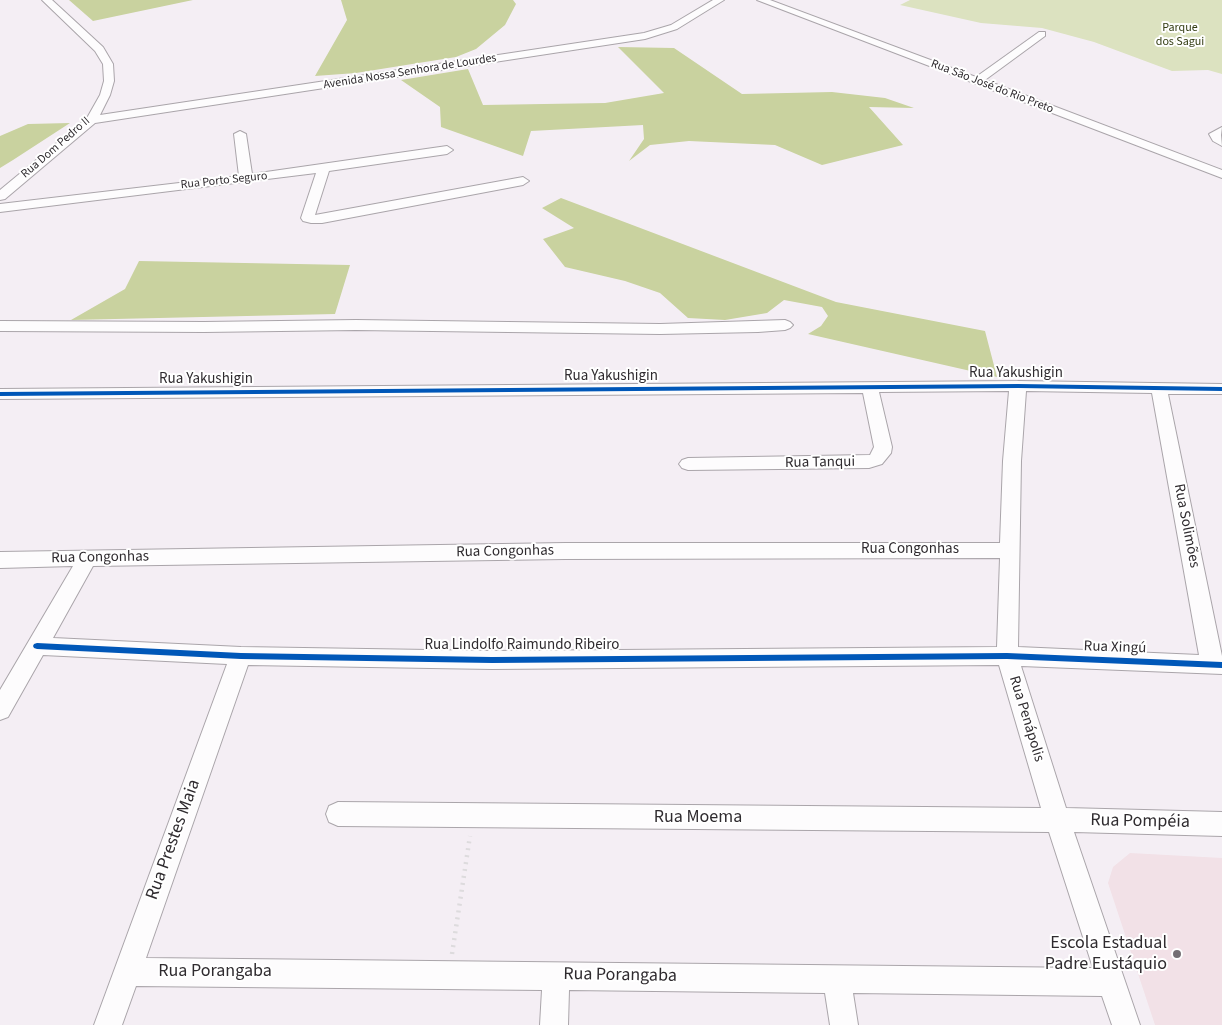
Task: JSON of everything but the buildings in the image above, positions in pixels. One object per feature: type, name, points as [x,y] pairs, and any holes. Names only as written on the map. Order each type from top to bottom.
[{"type":"street","name":"Rua Dom Pedro II","points":[[0,196],[92,120],[105,95],[108,81],[108,64],[99,49],[47,0]]},
{"type":"street","name":"Avenida Nossa Senhora de Lourdes","points":[[92,120],[645,36],[674,27],[719,0]]},
{"type":"street","name":"Rua São José do Rio Preto","points":[[762,0],[1222,174]]},
{"type":"street","points":[[977,81],[1042,34]]},
{"type":"street","points":[[1222,130],[1215,134],[1217,139],[1222,142]]},
{"type":"street","points":[[240,134],[246,180]]},
{"type":"street","name":"Rua Porto Seguro","points":[[0,208],[246,180],[447,150]]},
{"type":"street","points":[[323,169],[308,213],[308,218],[311,219],[322,219],[523,181]]},
{"type":"street","points":[[0,326],[204,327],[356,325],[660,329],[785,325]]},
{"type":"street","name":"Rua Yakushigin","points":[[0,394],[1018,386],[1222,389]]},
{"type":"street","name":"Rua Penápolis","points":[[1018,386],[1012,461],[1007,656],[1057,820],[1126,1025]]},
{"type":"street","name":"Rua Tanqui","points":[[688,464],[869,462],[876,460],[882,453],[883,447],[870,388]]},
{"type":"street","name":"Rua Solimões","points":[[1159,388],[1217,665]]},
{"type":"street","name":"Rua Congonhas","points":[[0,560],[565,551],[1010,550]]},
{"type":"street","points":[[0,710],[88,558]]},
{"type":"street","name":"Rua Lindolfo Raimundo Ribeiro","points":[[37,646],[241,656],[492,660],[1007,656]]},
{"type":"street","name":"Rua Prestes Maia","points":[[108,1025],[241,656]]},
{"type":"street","name":"Rua Xingú","points":[[1007,656],[1217,665]]},
{"type":"street","name":"Rua Moema","points":[[338,814],[1057,820]]},
{"type":"street","name":"Rua Pompéia","points":[[1057,820],[1222,824]]},
{"type":"street","name":"Rua Porangaba","points":[[127,972],[1112,982]]},
{"type":"street","points":[[554,1025],[556,975]]},
{"type":"street","points":[[838,978],[844,1025]]},
{"type":"path","points":[[449,974],[472,816]]},
{"type":"shaded area","name":"Escola Estadual Padre Eustáquio","points":[[1130,853],[1222,858],[1222,1025],[1155,1025],[1108,883],[1113,867]]},
{"type":"green space","points":[[69,0],[193,0],[93,21]]},
{"type":"green space","points":[[341,0],[513,0],[516,4],[505,25],[476,49],[456,57],[356,73],[315,76],[347,20]]},
{"type":"green space","name":"Parque dos Sagui","points":[[910,0],[1222,0],[1222,74],[1208,70],[1172,71],[1094,42],[1042,28],[981,23],[900,5]]},
{"type":"green space","points":[[618,47],[674,48],[742,94],[832,92],[885,98],[914,108],[869,107],[903,145],[822,165],[775,145],[689,141],[650,145],[629,161],[644,139],[643,125],[531,131],[523,156],[441,127],[440,107],[401,80],[468,69],[483,105],[605,103],[664,93]]},
{"type":"green space","points":[[70,123],[0,168],[0,136],[28,124]]},
{"type":"green space","points":[[561,198],[836,302],[985,331],[997,377],[808,334],[821,326],[828,316],[822,307],[784,300],[767,313],[725,320],[688,318],[660,293],[625,281],[565,267],[543,239],[574,228],[542,208]]},
{"type":"green space","points":[[139,261],[350,265],[335,314],[71,320],[125,289]]},
{"type":"cycle path","points":[[0,394],[1018,386],[1222,389]]},
{"type":"cycle path","points":[[37,646],[241,656],[492,660],[1007,656],[1222,665]]},
{"type":"place","name":"Escola Estadual Padre Eustáquio","points":[[1177,954]]}]
